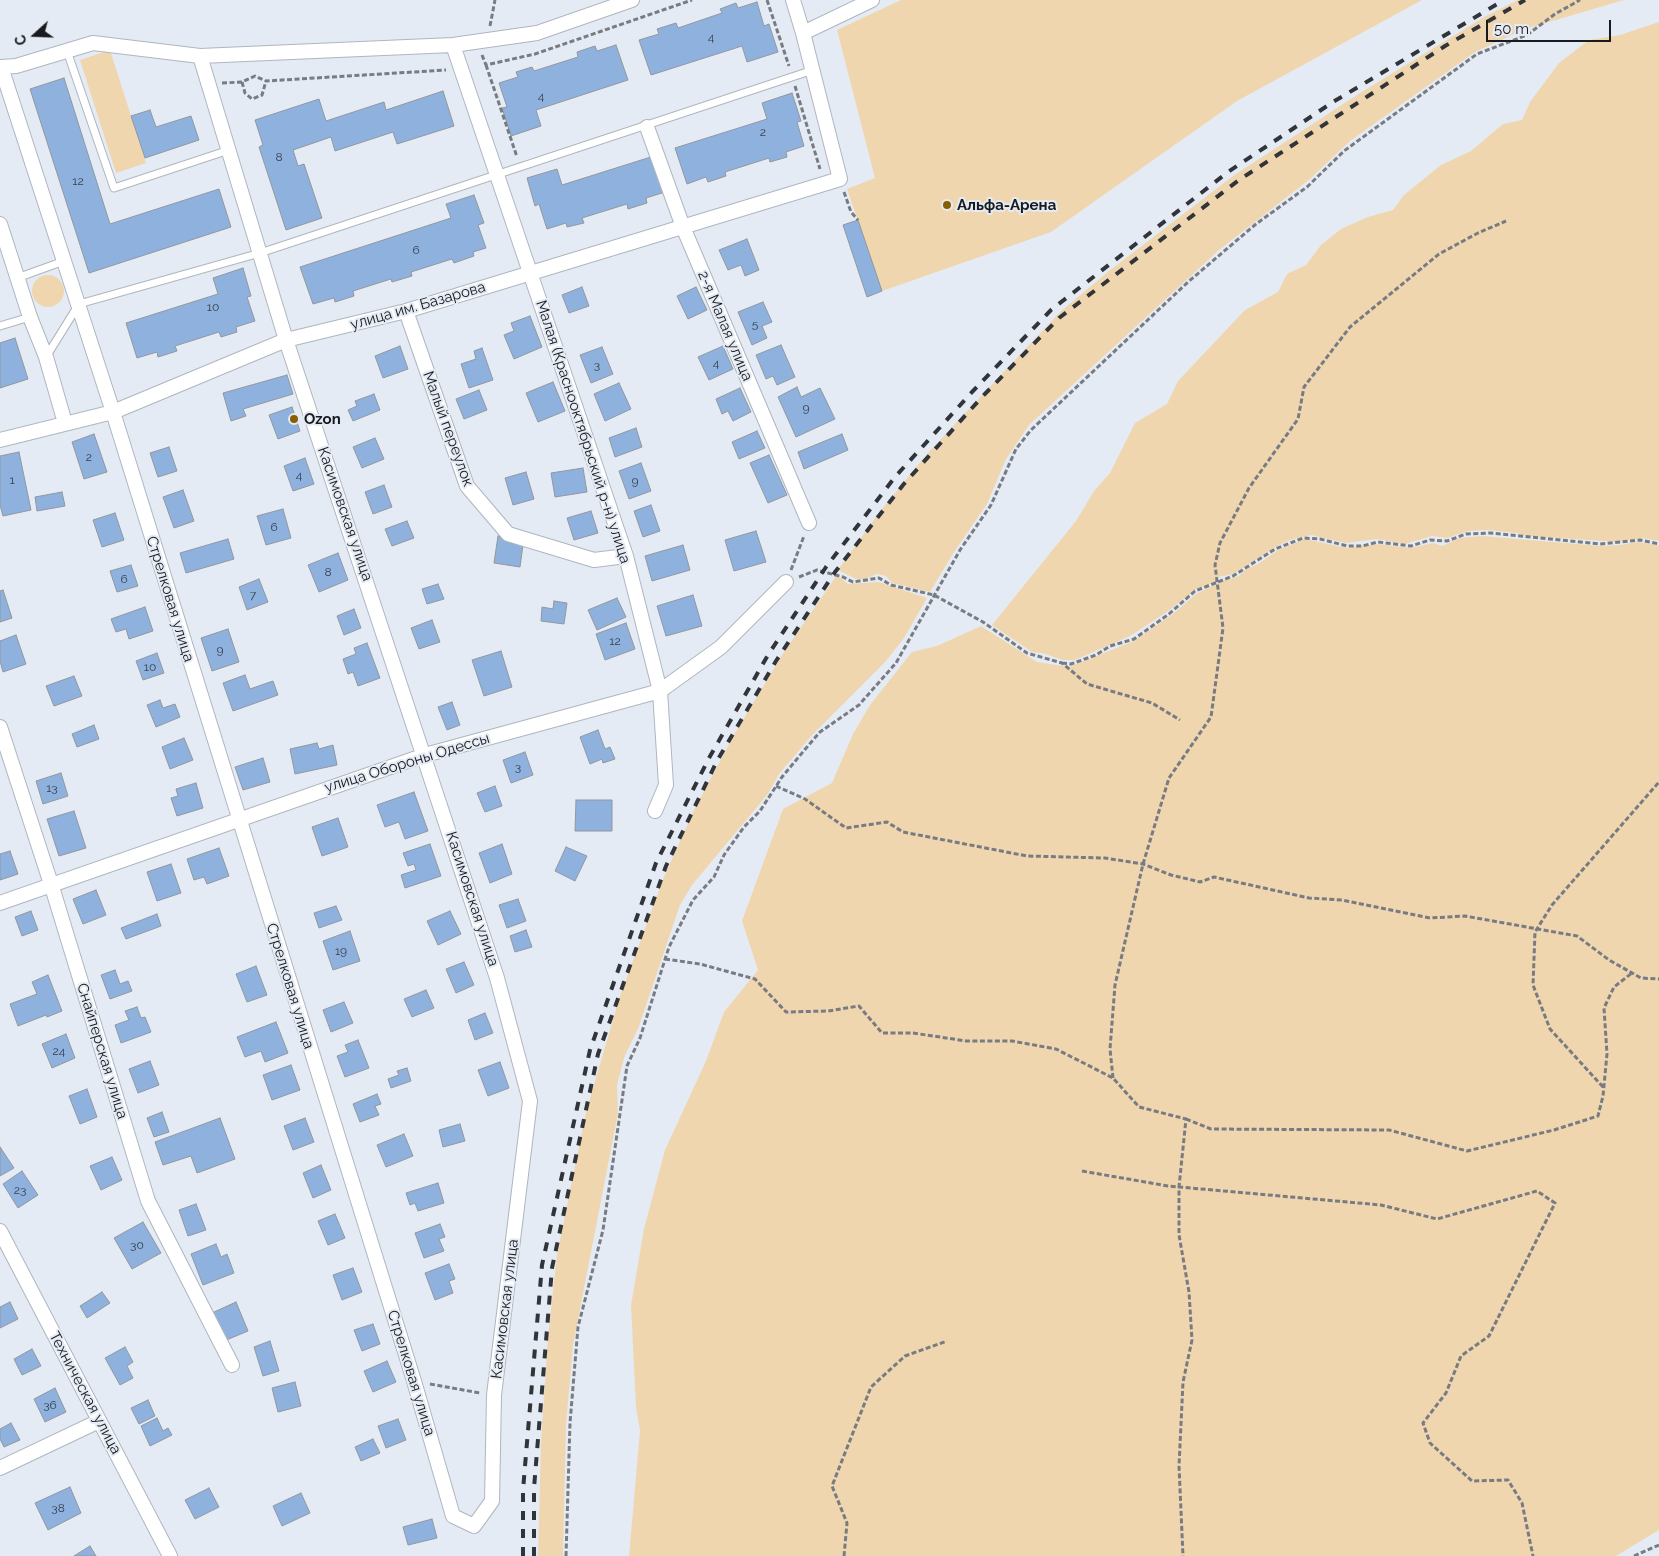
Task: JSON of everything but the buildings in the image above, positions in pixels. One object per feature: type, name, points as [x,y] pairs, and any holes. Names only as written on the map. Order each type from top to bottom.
[{"type":"street","points":[[0,67],[16,66],[92,43],[200,56],[453,45],[537,33],[632,0]]},
{"type":"street","points":[[793,0],[813,70],[840,179]]},
{"type":"street","points":[[803,33],[872,0]]},
{"type":"street","name":"Малая (Краснооктябрьский р-н) улица","points":[[453,45],[626,556],[660,691],[666,785],[655,811]]},
{"type":"street","name":"Касимовская улица","points":[[200,56],[286,340],[425,755],[497,978],[530,1101],[494,1396]]},
{"type":"street","name":"Стрелковая улица","points":[[0,67],[113,412],[414,1381],[453,1516],[474,1526],[492,1501],[494,1396]]},
{"type":"street","name":"2-я Малая улица","points":[[647,127],[683,227],[809,523]]},
{"type":"street","name":"улица им. Базарова","points":[[0,440],[113,412],[286,340],[406,311],[840,179]]},
{"type":"street","points":[[0,224],[30,317],[46,357],[65,423]]},
{"type":"street","name":"Малый переулок","points":[[406,311],[467,486],[508,534],[594,560],[626,556]]},
{"type":"street","name":"улица Обороны Одессы","points":[[0,903],[52,887],[238,819],[425,755],[660,691],[721,647],[786,582]]},
{"type":"street","name":"Снайперская улица","points":[[0,727],[52,887],[148,1201],[232,1365]]},
{"type":"street","name":"Техническая улица","points":[[0,1231],[170,1556]]},
{"type":"street","points":[[0,1468],[99,1421]]},
{"type":"lane","points":[[66,51],[114,188],[229,150]]},
{"type":"lane","points":[[46,357],[79,304],[260,252],[647,127],[813,70]]},
{"type":"lane","points":[[17,278],[65,261]]},
{"type":"lane","points":[[0,326],[30,317]]},
{"type":"path","points":[[487,40],[495,0]]},
{"type":"path","points":[[767,0],[793,77],[825,184]]},
{"type":"path","points":[[566,1556],[570,1422],[578,1326],[603,1230],[629,1060],[640,1038],[665,959],[692,900],[714,877],[724,855],[820,732],[859,705],[896,664],[934,595],[991,505],[1016,449],[1031,430],[1188,282],[1256,224],[1307,187],[1344,151],[1440,79],[1477,54],[1526,35],[1555,14],[1580,0]]},
{"type":"path","points":[[486,65],[521,168]]},
{"type":"path","points":[[208,83],[242,82],[255,76],[266,82],[461,69]]},
{"type":"path","points":[[242,82],[245,94],[252,99],[262,95],[266,82]]},
{"type":"path","points":[[840,179],[851,212],[858,220]]},
{"type":"path","points":[[1113,1078],[1110,1049],[1115,985],[1143,864],[1169,778],[1211,716],[1223,628],[1216,565],[1224,535],[1249,488],[1298,419],[1304,387],[1350,327],[1439,254],[1478,233],[1506,222]]},
{"type":"path","points":[[786,582],[809,523]]},
{"type":"path","points":[[786,582],[817,570],[843,576],[853,582],[879,578],[891,585],[934,595],[983,622],[1027,653],[1072,664],[1110,646],[1134,639],[1169,614],[1195,592],[1233,576],[1275,549],[1310,538],[1347,546],[1362,546],[1378,542],[1411,546],[1430,540],[1448,541],[1466,534],[1490,533],[1600,544],[1640,540],[1659,544]]},
{"type":"path","points":[[1062,663],[1087,684],[1152,703],[1180,720]]},
{"type":"path","points":[[1604,1088],[1550,1029],[1533,985],[1536,929],[1552,905],[1659,782]]},
{"type":"path","points":[[776,786],[805,799],[846,828],[887,822],[903,832],[1027,856],[1105,858],[1143,864],[1171,875],[1200,882],[1214,877],[1309,898],[1342,900],[1430,918],[1465,916],[1577,936],[1641,978],[1659,979]]},
{"type":"path","points":[[665,959],[700,964],[755,979],[786,1012],[828,1011],[859,1006],[882,1032],[913,1033],[966,1040],[1012,1041],[1056,1049],[1113,1078],[1139,1108],[1186,1119],[1211,1129],[1389,1130],[1467,1151],[1554,1130],[1598,1116],[1608,1054],[1604,1008],[1614,988],[1632,973]]},
{"type":"path","points":[[1183,1556],[1179,1466],[1183,1382],[1192,1340],[1189,1292],[1179,1235],[1179,1187],[1186,1119]]},
{"type":"path","points":[[1082,1171],[1179,1187],[1381,1205],[1437,1219],[1536,1191],[1555,1203],[1489,1336],[1461,1356],[1446,1393],[1423,1423],[1430,1443],[1472,1481],[1508,1480],[1522,1503],[1532,1556]]},
{"type":"path","points":[[844,1556],[847,1523],[832,1486],[871,1387],[905,1356],[947,1341]]},
{"type":"path","name":"Касимовская улица","points":[[414,1381],[494,1396]]},
{"type":"path","points":[[1634,1556],[1659,1545]]},
{"type":"shaded area","points":[[901,0],[1422,0],[1237,101],[1051,232],[882,291],[847,189],[875,178],[837,30]]},
{"type":"shaded area","points":[[1518,0],[1624,0],[1525,29],[1475,52],[1350,141],[1310,179],[1219,250],[1029,425],[1006,459],[987,504],[954,552],[930,592],[892,583],[886,576],[877,574],[865,579],[856,579],[838,570],[878,514],[926,455],[1060,312],[1109,271],[1233,176],[1360,93],[1486,16]]},
{"type":"shaded area","points":[[1659,22],[1659,541],[1642,538],[1616,542],[1528,536],[1487,530],[1468,531],[1447,538],[1432,536],[1405,544],[1377,539],[1346,543],[1311,535],[1290,540],[1275,547],[1233,574],[1219,577],[1213,583],[1196,589],[1167,612],[1130,636],[1075,660],[1063,660],[1042,653],[1032,652],[992,625],[1076,521],[1094,491],[1110,473],[1135,423],[1167,404],[1178,381],[1245,310],[1278,292],[1287,274],[1306,265],[1321,245],[1341,229],[1368,217],[1393,210],[1404,195],[1441,165],[1471,151],[1503,124],[1522,120],[1530,102],[1559,63],[1589,40],[1620,35]]},
{"type":"shaded area","points":[[110,50],[146,163],[116,173],[80,60]]},
{"type":"shaded area","points":[[48,275],[54,276],[59,280],[63,285],[63,297],[59,302],[54,306],[48,307],[42,306],[37,302],[33,297],[32,291],[33,285],[37,280],[42,276]]},
{"type":"shaded area","points":[[1482,536],[1600,546],[1637,542],[1659,545],[1659,1530],[1616,1556],[629,1556],[640,1431],[636,1407],[631,1305],[644,1229],[665,1150],[706,1061],[724,1012],[758,970],[742,921],[783,809],[832,783],[853,734],[870,705],[912,652],[937,646],[981,626],[1037,662],[1069,667],[1134,641],[1173,614],[1196,594],[1222,581],[1239,576],[1246,569],[1258,564],[1278,550],[1305,539],[1347,548],[1379,544],[1411,548],[1433,543],[1442,546],[1460,538]]},
{"type":"shaded area","points":[[837,575],[848,584],[878,582],[927,598],[904,638],[886,661],[813,734],[779,774],[767,795],[692,885],[680,905],[638,1029],[625,1055],[617,1085],[618,1113],[573,1345],[566,1425],[563,1556],[538,1556],[541,1442],[548,1337],[557,1255],[586,1112],[620,996],[664,877],[695,808],[735,733],[784,652]]},
{"type":"railway","points":[[523,1556],[523,1490],[542,1265],[590,1050],[656,863],[709,758],[768,655],[826,567],[895,477],[972,392],[1051,310],[1228,172],[1333,102],[1504,0]]},
{"type":"railway","points":[[534,1556],[534,1488],[552,1268],[598,1054],[666,866],[717,761],[776,661],[835,572],[903,485],[981,398],[1059,318],[1239,180],[1445,46],[1525,0]]},
{"type":"place","name":"Альфа-Арена","points":[[947,205]]},
{"type":"place","name":"Ozon","points":[[294,419]]}]
